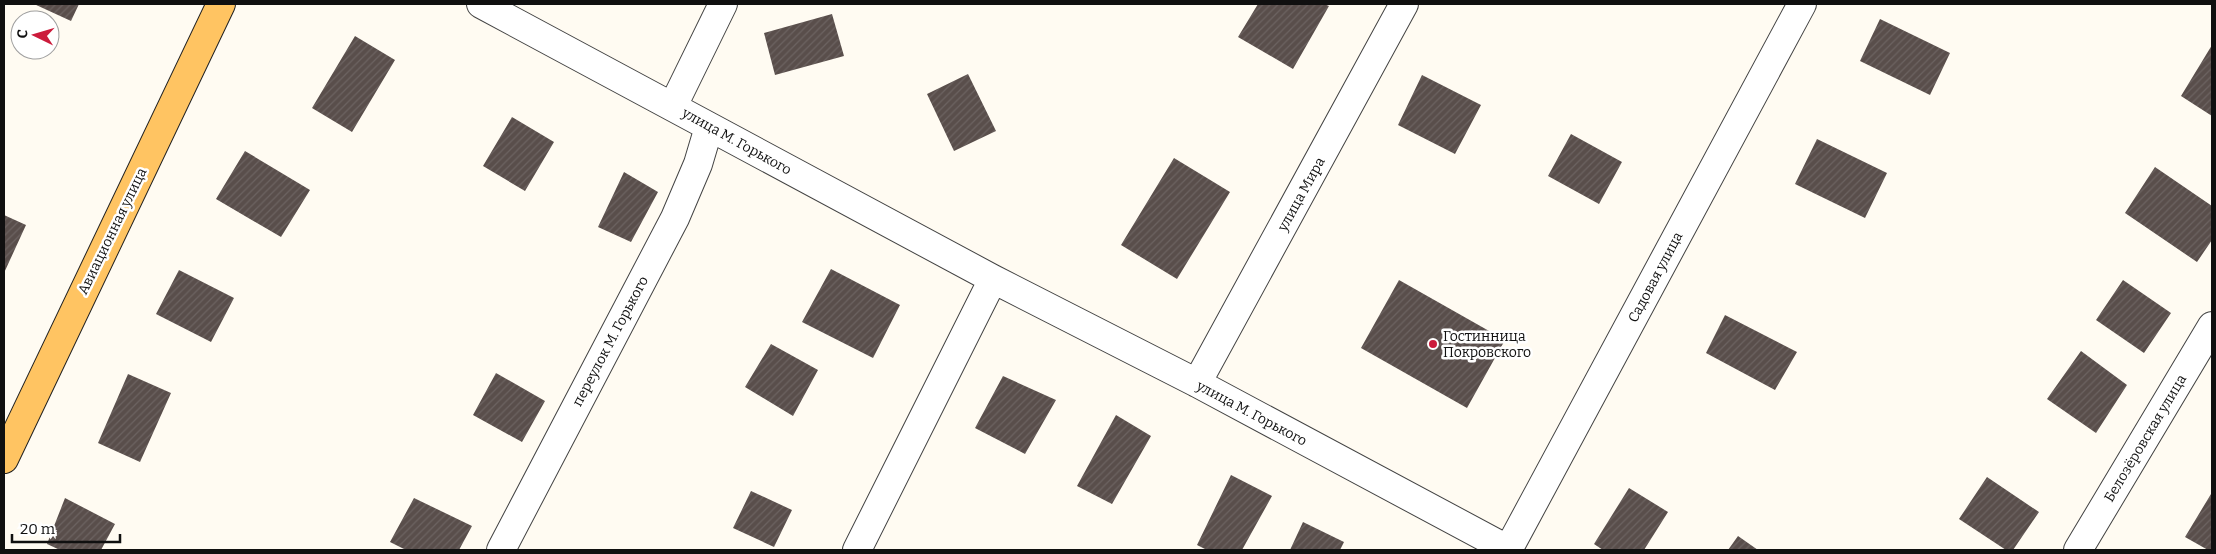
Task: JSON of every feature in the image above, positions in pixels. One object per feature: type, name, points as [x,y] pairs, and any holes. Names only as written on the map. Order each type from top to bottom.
[{"type":"main road","name":"Авиационная улица","points":[[4,459],[221,4]]},
{"type":"street","name":"улица М. Горького","points":[[481,4],[993,278],[1197,383],[1509,550]]},
{"type":"street","points":[[674,106],[723,4]]},
{"type":"street","name":"улица Мира","points":[[1197,383],[1404,4]]},
{"type":"street","name":"Садовая улица","points":[[1509,550],[1802,4]]},
{"type":"street","name":"переулок М. Горького","points":[[501,550],[674,218],[698,164],[709,127]]},
{"type":"street","points":[[857,550],[993,278]]},
{"type":"street","name":"Белозёровская улица","points":[[2078,550],[2212,326]]},
{"type":"building","points":[[34,4],[79,4],[71,21],[60,16],[60,10],[47,10]]},
{"type":"building","points":[[1258,4],[1324,4],[1329,6],[1293,69],[1238,37]]},
{"type":"building","points":[[832,14],[844,56],[775,75],[764,33]]},
{"type":"building","points":[[1880,19],[1950,53],[1930,95],[1860,61]]},
{"type":"building","points":[[355,36],[395,60],[352,132],[312,108]]},
{"type":"building","points":[[2212,45],[2212,116],[2181,96]]},
{"type":"building","points":[[968,74],[996,131],[954,151],[927,94]]},
{"type":"building","points":[[1422,75],[1481,105],[1455,154],[1398,125]]},
{"type":"building","points":[[512,117],[554,142],[525,191],[483,166]]},
{"type":"building","points":[[1571,134],[1622,162],[1599,204],[1548,176]]},
{"type":"building","points":[[1817,139],[1887,173],[1865,218],[1795,184]]},
{"type":"building","points":[[245,151],[310,190],[281,237],[216,199]]},
{"type":"building","points":[[1174,158],[1230,192],[1177,279],[1121,245]]},
{"type":"building","points":[[2155,167],[2212,206],[2212,240],[2197,262],[2125,213]]},
{"type":"building","points":[[624,172],[658,192],[631,242],[598,227]]},
{"type":"building","points":[[4,215],[26,225],[4,273]]},
{"type":"building","points":[[831,269],[900,305],[873,358],[802,322]]},
{"type":"building","points":[[179,270],[234,298],[211,342],[156,314]]},
{"type":"building","name":"Гостинница Покровского","points":[[1399,280],[1505,340],[1467,408],[1361,348]]},
{"type":"building","points":[[2123,280],[2171,313],[2144,353],[2096,320]]},
{"type":"building","points":[[1725,315],[1797,352],[1775,390],[1706,353]]},
{"type":"building","points":[[771,344],[818,370],[793,416],[745,387]]},
{"type":"building","points":[[2081,351],[2127,385],[2096,433],[2047,399]]},
{"type":"building","points":[[496,373],[545,401],[522,442],[473,415]]},
{"type":"building","points":[[128,374],[171,393],[140,462],[98,443]]},
{"type":"building","points":[[1003,376],[1056,400],[1025,454],[975,428]]},
{"type":"building","points":[[1116,415],[1151,436],[1112,504],[1077,486]]},
{"type":"building","points":[[1231,475],[1272,496],[1242,550],[1207,550],[1197,545]]},
{"type":"building","points":[[1987,477],[2039,512],[2013,550],[2006,550],[1959,519]]},
{"type":"building","points":[[1629,488],[1668,512],[1644,550],[1603,550],[1594,544]]},
{"type":"building","points":[[751,491],[792,510],[774,547],[733,528]]},
{"type":"building","points":[[2211,494],[2212,550],[2208,550],[2185,537]]},
{"type":"building","points":[[65,498],[115,524],[101,550],[60,550],[47,544]]},
{"type":"building","points":[[414,498],[472,526],[459,550],[406,550],[390,542]]},
{"type":"building","points":[[1303,522],[1344,542],[1340,550],[1290,550]]},
{"type":"building","points":[[1738,536],[1758,550],[1728,550]]},
{"type":"place","name":"Гостинница Покровского","points":[[1433,344]]}]
